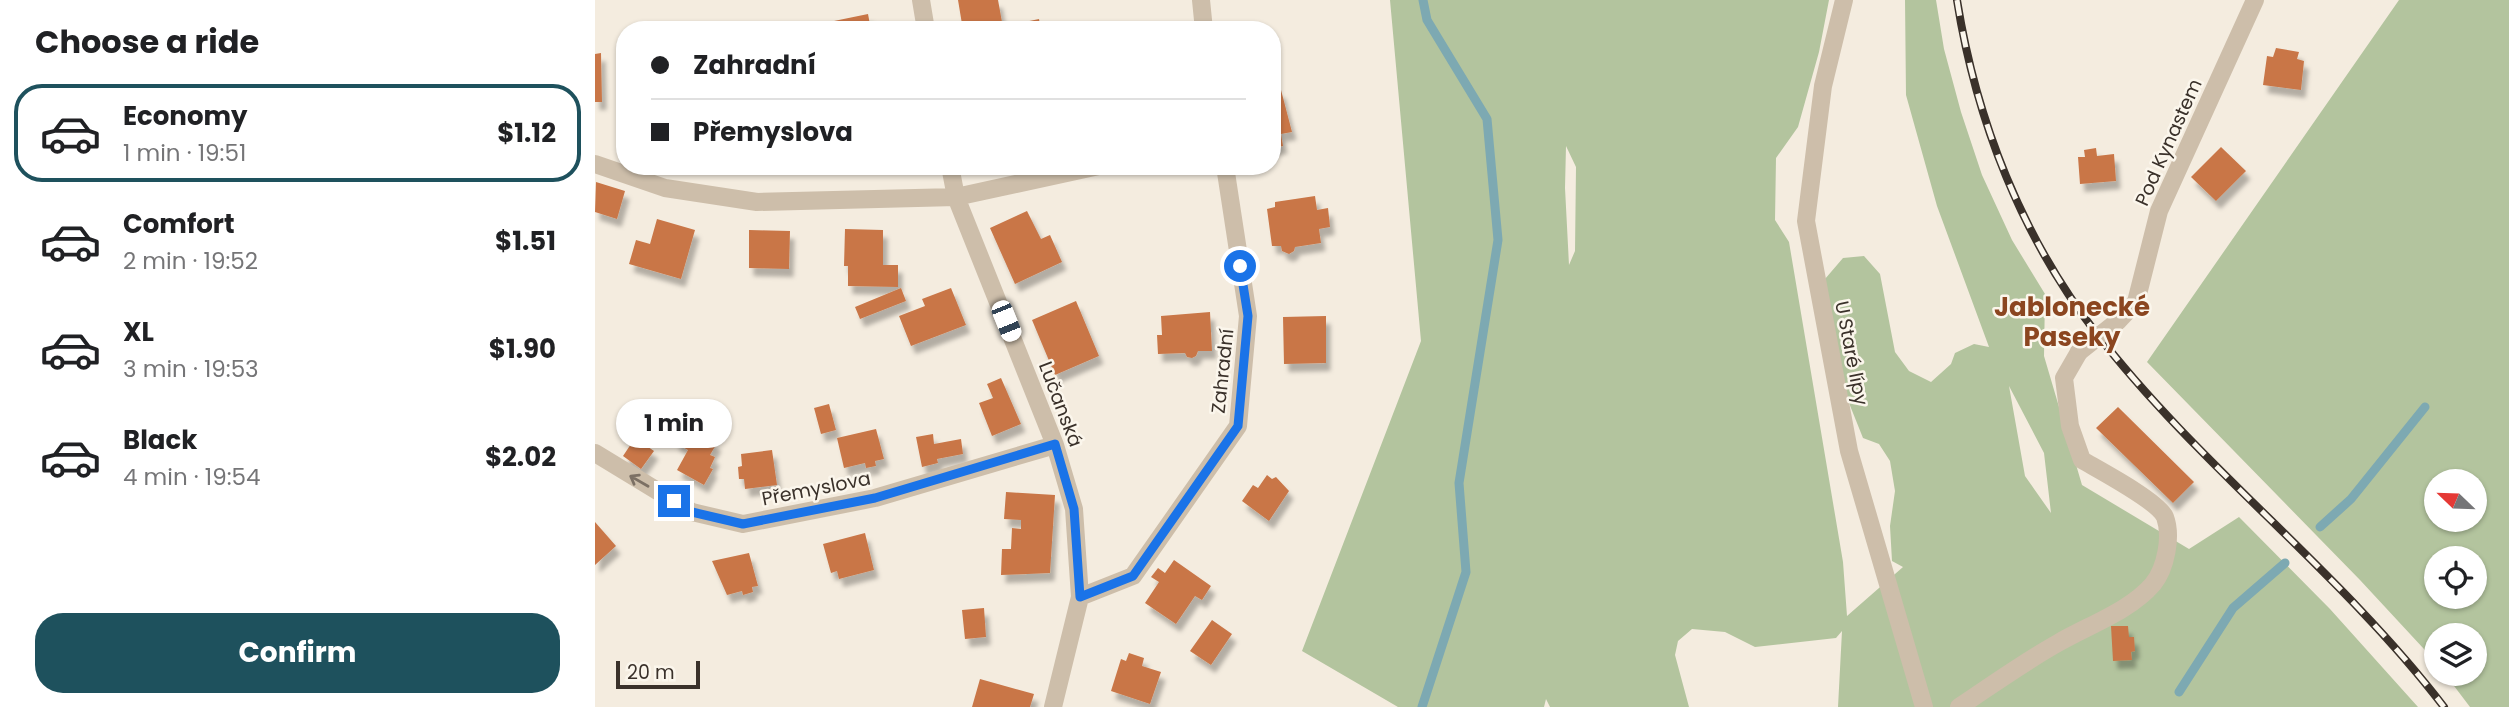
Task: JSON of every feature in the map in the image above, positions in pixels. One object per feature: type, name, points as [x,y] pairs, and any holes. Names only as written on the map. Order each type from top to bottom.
[{"type":"street","points":[[921,0],[924,21]]},
{"type":"street","points":[[1201,0],[1203,21]]},
{"type":"street","name":"U Staré lípy","points":[[1844,0],[1823,86],[1806,221],[1849,451],[1924,707]]},
{"type":"street","name":"Pod Kynastem","points":[[1959,707],[2056,644],[2129,604],[2153,584],[2163,567],[2167,532],[2164,516],[2146,499],[2082,460],[2070,426],[2064,378],[2079,352],[2118,321],[2136,302],[2159,211],[2255,0]]},
{"type":"street","points":[[595,164],[616,171]]},
{"type":"street","points":[[627,175],[665,188],[757,202],[956,197],[1057,175]]},
{"type":"street","name":"Lučanská","points":[[952,175],[956,197],[1055,444],[1074,509],[1080,597],[1053,707]]},
{"type":"street","name":"Zahradní","points":[[1080,597],[1133,576],[1238,426],[1248,316],[1226,175]]},
{"type":"street","name":"Přemyslova","points":[[595,453],[692,512],[743,524],[875,498],[1055,444]]},
{"type":"green space","points":[[1390,0],[1829,0],[1819,52],[1798,127],[1776,158],[1775,220],[1789,242],[1843,562],[1847,616],[1903,567],[1892,561],[1890,526],[1895,491],[1890,461],[1879,444],[1863,438],[1845,393],[1825,279],[1843,258],[1864,256],[1880,274],[1895,352],[1909,371],[1931,382],[1951,364],[1955,353],[1974,344],[1989,347],[1937,206],[1906,95],[1905,0],[1936,0],[1944,49],[1982,175],[2012,240],[2045,294],[2044,356],[2082,485],[2189,549],[2239,517],[2330,609],[2418,707],[1838,707],[1842,631],[1836,638],[1755,647],[1725,632],[1692,629],[1678,641],[1675,655],[1689,707],[1550,707],[1546,699],[1544,707],[1398,707],[1302,651],[1421,341]],"holes":[[[1566,146],[1576,167],[1575,251],[1569,265]],[[2009,386],[2044,453],[2051,513],[2025,476]]]},
{"type":"green space","points":[[2399,0],[2509,0],[2509,707],[2470,707],[2454,686],[2487,686],[2487,623],[2424,623],[2424,649],[2147,362]]},
{"type":"building","points":[[958,0],[998,0],[1002,21],[962,21]]},
{"type":"building","points":[[868,14],[869,21],[834,21]]},
{"type":"building","points":[[2276,48],[2299,52],[2297,59],[2304,61],[2301,90],[2263,85],[2267,56],[2273,57]]},
{"type":"building","points":[[601,53],[602,102],[595,102],[595,54]]},
{"type":"building","points":[[1281,90],[1292,132],[1281,134]]},
{"type":"building","points":[[2221,147],[2246,171],[2216,201],[2191,177]]},
{"type":"building","points":[[2096,148],[2097,156],[2114,154],[2116,181],[2080,184],[2078,157],[2085,157],[2084,150]]},
{"type":"building","points":[[596,182],[625,191],[617,219],[595,212]]},
{"type":"building","points":[[1315,196],[1317,210],[1328,208],[1330,227],[1319,229],[1321,243],[1295,247],[1289,254],[1282,251],[1281,246],[1272,246],[1267,209],[1275,207],[1275,202]]},
{"type":"building","points":[[1027,211],[1041,239],[1050,235],[1062,262],[1015,284],[990,228]]},
{"type":"building","points":[[657,219],[695,230],[681,279],[629,264],[636,240],[650,244]]},
{"type":"building","points":[[845,229],[883,230],[883,265],[898,265],[898,287],[848,286],[848,266],[844,266]]},
{"type":"building","points":[[749,230],[790,231],[789,269],[749,268]]},
{"type":"building","points":[[901,288],[906,301],[860,319],[855,307]]},
{"type":"building","points":[[951,288],[966,325],[911,346],[899,316],[925,306],[922,299]]},
{"type":"building","points":[[1076,301],[1099,356],[1055,375],[1032,320]]},
{"type":"building","points":[[1210,312],[1212,351],[1198,351],[1192,358],[1185,353],[1158,354],[1157,335],[1162,335],[1161,316]]},
{"type":"building","points":[[1326,316],[1326,363],[1284,364],[1283,317]]},
{"type":"building","points":[[1001,378],[1021,424],[992,436],[979,403],[993,398],[987,384]]},
{"type":"building","points":[[829,404],[836,430],[821,434],[814,408]]},
{"type":"building","points":[[2118,407],[2194,482],[2173,503],[2096,428]]},
{"type":"building","points":[[683,425],[717,443],[710,455],[715,457],[710,468],[713,469],[704,485],[677,470],[688,450],[674,442]]},
{"type":"building","points":[[876,429],[884,459],[875,461],[876,466],[866,468],[865,463],[844,468],[837,438]]},
{"type":"building","points":[[933,434],[934,444],[961,439],[963,454],[937,459],[938,463],[922,467],[916,437]]},
{"type":"building","points":[[635,438],[654,451],[641,469],[623,456]]},
{"type":"building","points":[[772,450],[777,485],[745,489],[744,479],[739,479],[741,454]]},
{"type":"building","points":[[1267,475],[1272,479],[1276,477],[1289,491],[1269,521],[1242,501],[1253,485],[1258,488]]},
{"type":"building","points":[[1006,492],[1055,495],[1050,573],[1001,575],[1002,549],[1011,549],[1012,528],[1021,529],[1021,520],[1004,519]]},
{"type":"building","points":[[595,522],[616,546],[595,565]]},
{"type":"building","points":[[865,533],[874,570],[839,579],[837,571],[831,573],[823,544]]},
{"type":"building","points":[[749,553],[758,586],[752,587],[753,592],[743,595],[742,591],[727,595],[712,561]]},
{"type":"building","points":[[1174,560],[1211,586],[1202,600],[1195,596],[1176,624],[1145,603],[1159,582],[1151,577],[1158,568],[1165,573]]},
{"type":"building","points":[[984,608],[986,637],[965,639],[962,610]]},
{"type":"building","points":[[1212,620],[1232,634],[1211,665],[1190,651]]},
{"type":"building","points":[[2111,626],[2128,626],[2129,637],[2134,637],[2135,651],[2131,652],[2132,660],[2113,661]]},
{"type":"building","points":[[1129,653],[1144,658],[1142,666],[1161,672],[1150,704],[1111,691],[1121,659],[1126,661]]},
{"type":"building","points":[[980,679],[1034,694],[1030,707],[972,707]]},
{"type":"waterway","points":[[1422,707],[1466,572],[1459,483],[1498,240],[1487,119],[1427,20],[1423,0]]},
{"type":"waterway","points":[[2320,527],[2351,499],[2425,407]]},
{"type":"waterway","points":[[2179,692],[2233,608],[2285,563]]},
{"type":"railway","points":[[1957,0],[1976,89],[2006,176],[2046,258],[2070,297],[2138,383],[2225,475],[2361,611],[2444,707]]},
{"type":"district","name":"Jablonecké Paseky","points":[[2072,322]]},
{"type":"route","points":[[674,501],[692,512],[743,524],[875,498],[1055,444],[1074,509],[1080,597],[1133,576],[1238,426],[1248,316],[1240,266]]}]
